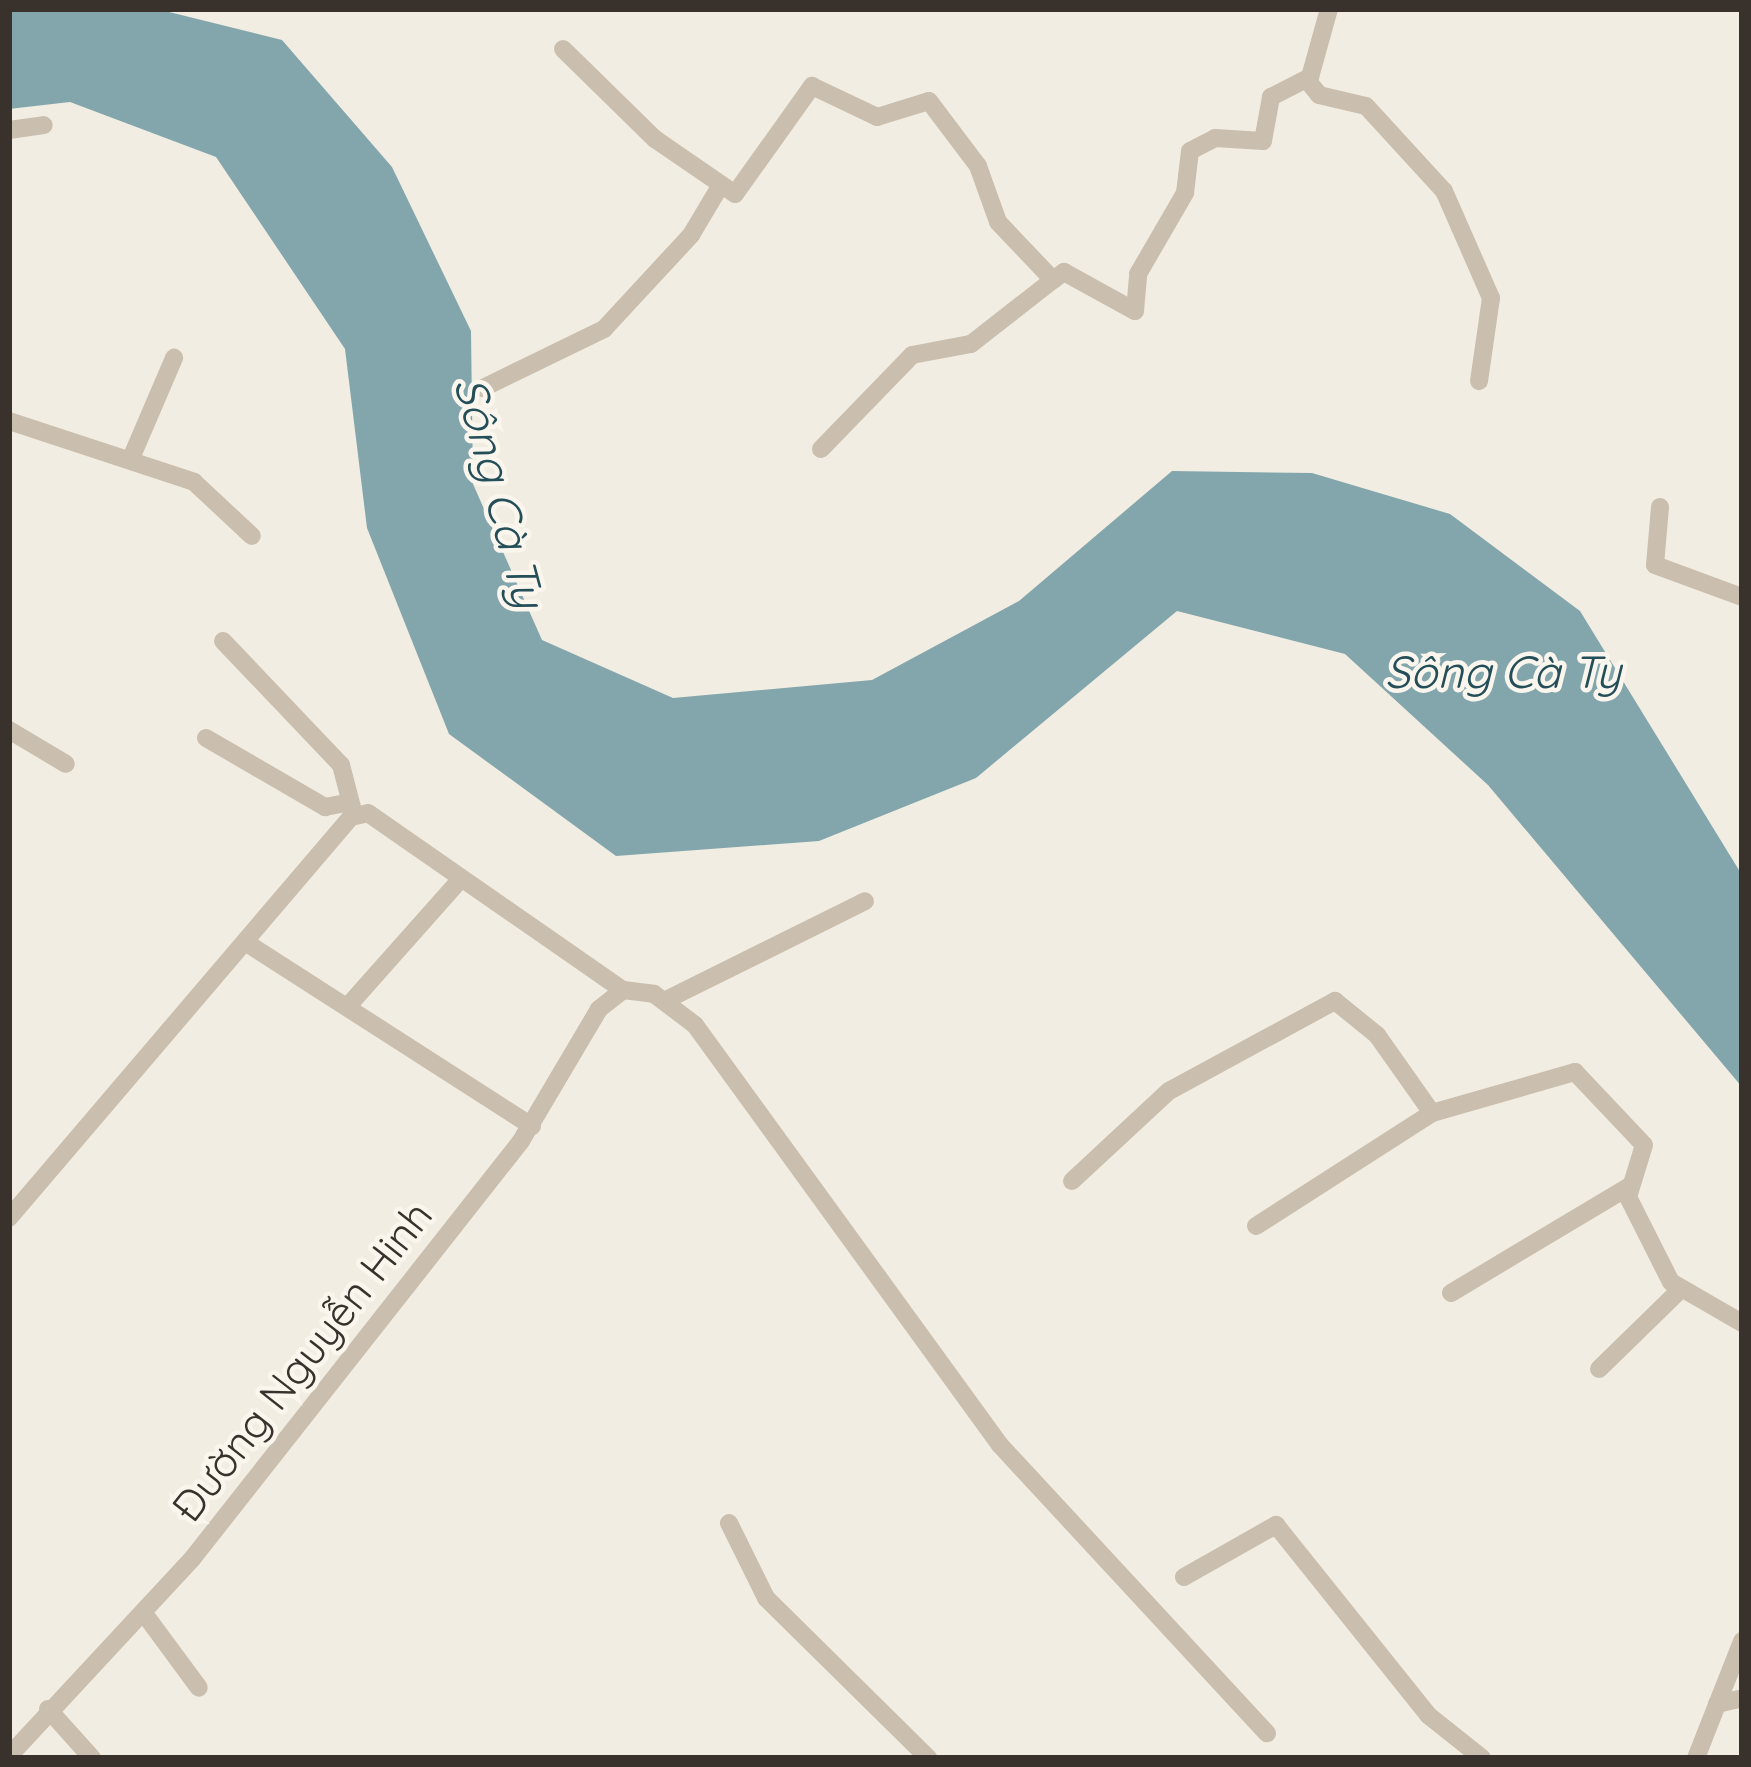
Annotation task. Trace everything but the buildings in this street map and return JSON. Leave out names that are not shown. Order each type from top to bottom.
[{"type":"street","points":[[820,449],[912,355],[971,344],[1064,272],[1138,310],[1138,274],[1185,193],[1192,148],[1263,141],[1271,97],[1307,80],[1329,9]]},
{"type":"street","points":[[563,49],[719,188],[745,188],[812,86],[877,117],[929,101],[978,166],[998,223],[1053,280]]},
{"type":"street","points":[[1307,80],[1319,95],[1366,106],[1444,191],[1491,298],[1479,381]]},
{"type":"street","points":[[9,130],[44,125]]},
{"type":"street","points":[[483,388],[604,329],[692,235],[719,188]]},
{"type":"street","points":[[132,456],[173,358]]},
{"type":"street","points":[[9,421],[132,456],[194,482],[252,536]]},
{"type":"street","points":[[1660,507],[1655,565],[1742,597]]},
{"type":"street","points":[[223,641],[340,766],[350,809]]},
{"type":"street","points":[[9,730],[66,764]]},
{"type":"street","points":[[206,738],[325,807],[368,813],[458,882],[623,990],[666,1000],[769,1120],[1014,1463],[1267,1733]]},
{"type":"street","points":[[9,1218],[244,942],[350,809]]},
{"type":"street","points":[[348,1006],[458,882]]},
{"type":"street","points":[[666,1000],[866,901]]},
{"type":"street","points":[[244,942],[532,1126]]},
{"type":"street","name":"Đường Nguyễn Hinh","points":[[9,1756],[143,1612],[532,1126],[599,1009],[623,990]]},
{"type":"street","points":[[1072,1181],[1169,1091],[1335,1000],[1377,1035],[1432,1113]]},
{"type":"street","points":[[1256,1226],[1432,1113],[1575,1072],[1643,1145],[1630,1186],[1451,1293]]},
{"type":"street","points":[[1630,1186],[1679,1291],[1742,1323]]},
{"type":"street","points":[[1599,1369],[1679,1291]]},
{"type":"street","points":[[729,1523],[796,1633],[928,1758]]},
{"type":"street","points":[[1184,1576],[1276,1525],[1436,1725],[1482,1758]]},
{"type":"street","points":[[143,1612],[199,1688]]},
{"type":"street","points":[[1696,1758],[1742,1641]]},
{"type":"street","points":[[1717,1705],[1742,1697]]},
{"type":"street","points":[[48,1709],[92,1758]]},
{"type":"water","name":"Sông Cà Ty","points":[[9,9],[157,9],[282,40],[392,167],[471,331],[473,484],[542,640],[673,698],[872,680],[1019,601],[1172,471],[1312,473],[1450,514],[1580,611],[1742,875],[1742,1087],[1488,785],[1345,654],[1177,611],[976,778],[819,841],[616,856],[449,734],[367,528],[345,349],[216,157],[70,102],[9,109]]},
{"type":"waterway","points":[[893,9],[957,9]]}]
